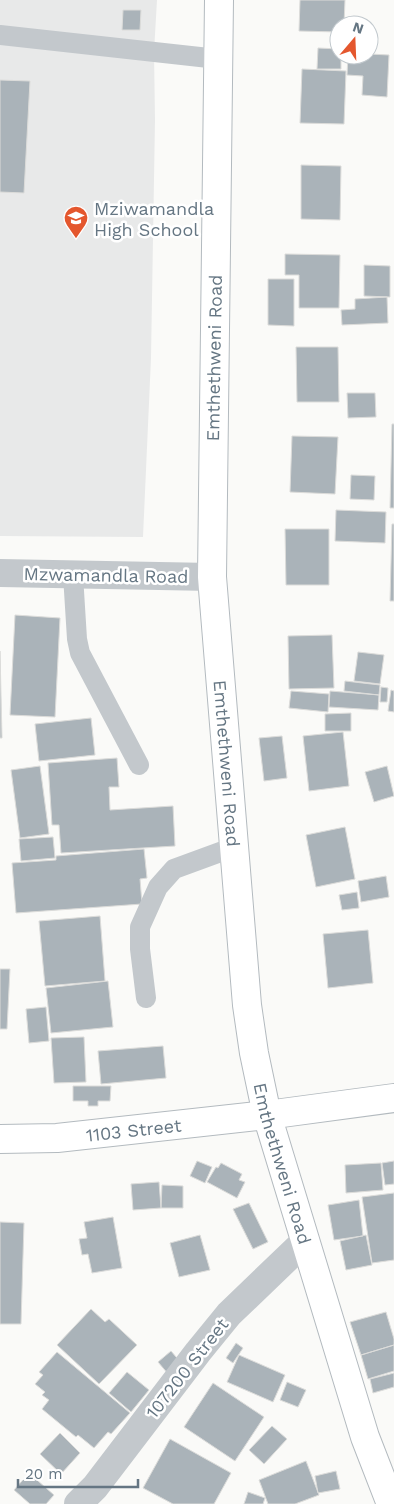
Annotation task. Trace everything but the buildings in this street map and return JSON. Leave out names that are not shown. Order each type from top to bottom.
[{"type":"street","name":"Emthethweni Road","points":[[219,0],[212,577],[247,1005],[254,1053],[267,1115],[365,1437],[391,1504]]},
{"type":"street","name":"Mzwamandla Road","points":[[0,573],[212,577]]},
{"type":"street","name":"1103 Street","points":[[0,1138],[57,1138],[267,1115],[394,1098]]},
{"type":"street","name":"107200 Street","points":[[78,1504],[95,1487],[229,1314],[305,1241]]},
{"type":"lane","points":[[0,35],[218,59]]},
{"type":"lane","points":[[73,574],[77,639],[80,653],[140,765]]},
{"type":"lane","points":[[146,998],[140,949],[140,927],[158,887],[174,869],[234,847]]},
{"type":"shaded area","name":"Mziwamandla High School","points":[[0,0],[157,0],[154,52],[155,120],[151,358],[143,537],[0,536]]},
{"type":"place","name":"Mziwamandla High School","points":[[76,239]]}]
